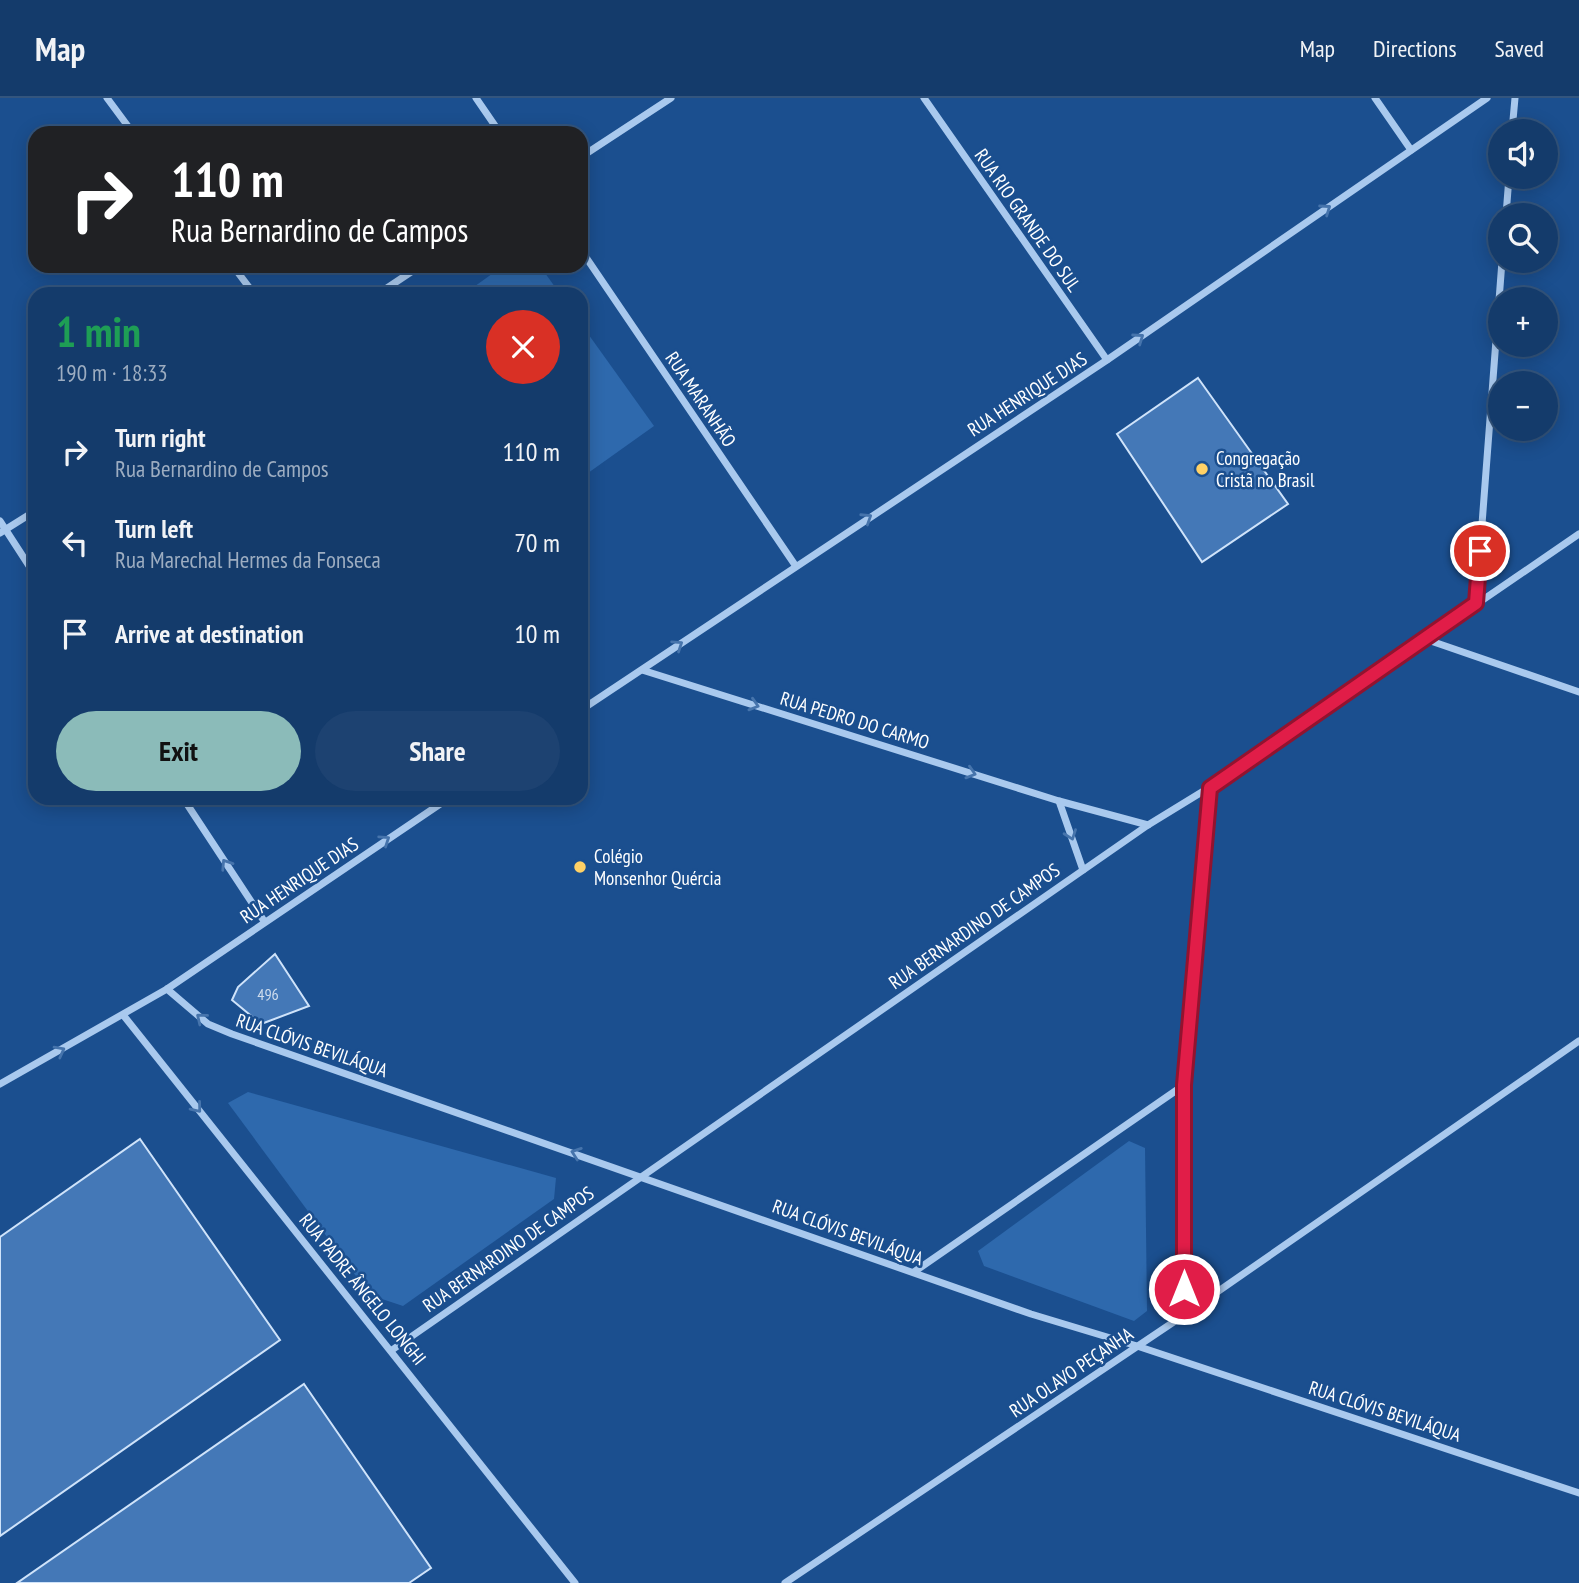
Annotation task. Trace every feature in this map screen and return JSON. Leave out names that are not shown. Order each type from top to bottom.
[{"type":"street","points":[[107,98],[128,126]]},
{"type":"street","points":[[476,98],[495,126]]},
{"type":"street","points":[[588,152],[671,98]]},
{"type":"street","name":"RUA RIO GRANDE DO SUL","points":[[924,98],[1107,360]]},
{"type":"street","points":[[1375,98],[1411,150]]},
{"type":"street","name":"RUA HENRIQUE DIAS","points":[[588,705],[794,565],[1107,360],[1487,98]]},
{"type":"street","points":[[1514,119],[1515,98]]},
{"type":"street","name":"RUA MARANHÃO","points":[[588,260],[794,565]]},
{"type":"street","points":[[388,287],[410,273]]},
{"type":"street","points":[[1476,603],[1501,273]]},
{"type":"street","points":[[3,531],[28,515]]},
{"type":"street","points":[[0,521],[3,531],[28,565]]},
{"type":"street","name":"RUA BERNARDINO DE CAMPOS","points":[[392,1350],[1148,825],[1210,788],[1579,534]]},
{"type":"street","points":[[1425,639],[1579,692]]},
{"type":"street","name":"RUA PEDRO DO CARMO","points":[[642,670],[1059,801],[1148,825]]},
{"type":"street","points":[[1184,1315],[1184,1085],[1210,788]]},
{"type":"street","points":[[1059,801],[1083,870]]},
{"type":"street","points":[[188,805],[264,921]]},
{"type":"street","name":"RUA HENRIQUE DIAS","points":[[167,989],[438,805]]},
{"type":"street","points":[[0,1084],[124,1016],[167,989]]},
{"type":"street","name":"RUA CLÓVIS BEVILÁQUA","points":[[167,989],[208,1024],[232,1034],[641,1175],[1031,1314],[1138,1346],[1579,1493]]},
{"type":"street","name":"RUA PADRE ÂNGELO LONGHI","points":[[124,1016],[575,1583]]},
{"type":"street","name":"RUA OLAVO PEÇANHA","points":[[785,1583],[1184,1315],[1579,1041]]},
{"type":"street","points":[[914,1272],[1184,1085]]},
{"type":"shaded area","points":[[493,273],[545,273],[555,287],[474,287]]},
{"type":"shaded area","points":[[588,334],[654,426],[588,473]]},
{"type":"shaded area","points":[[248,1092],[556,1178],[554,1199],[403,1306],[370,1295],[228,1103]]},
{"type":"shaded area","points":[[1129,1141],[1145,1148],[1147,1311],[1134,1321],[984,1266],[978,1251]]},
{"type":"building","name":"Congregação Cristã no Brasil","points":[[1198,378],[1288,504],[1202,562],[1117,434]]},
{"type":"building","points":[[275,954],[309,1006],[261,1024],[232,1000],[238,987]]},
{"type":"building","points":[[140,1139],[280,1340],[0,1536],[0,1237]]},
{"type":"building","points":[[304,1384],[431,1568],[409,1583],[17,1583]]},
{"type":"place","name":"Congregação Cristã no Brasil","points":[[1202,469]]},
{"type":"place","name":"Colégio Monsenhor Quércia","points":[[580,867]]},
{"type":"route","points":[[1184,1289],[1184,1085],[1210,788],[1476,603],[1480,551]]}]
